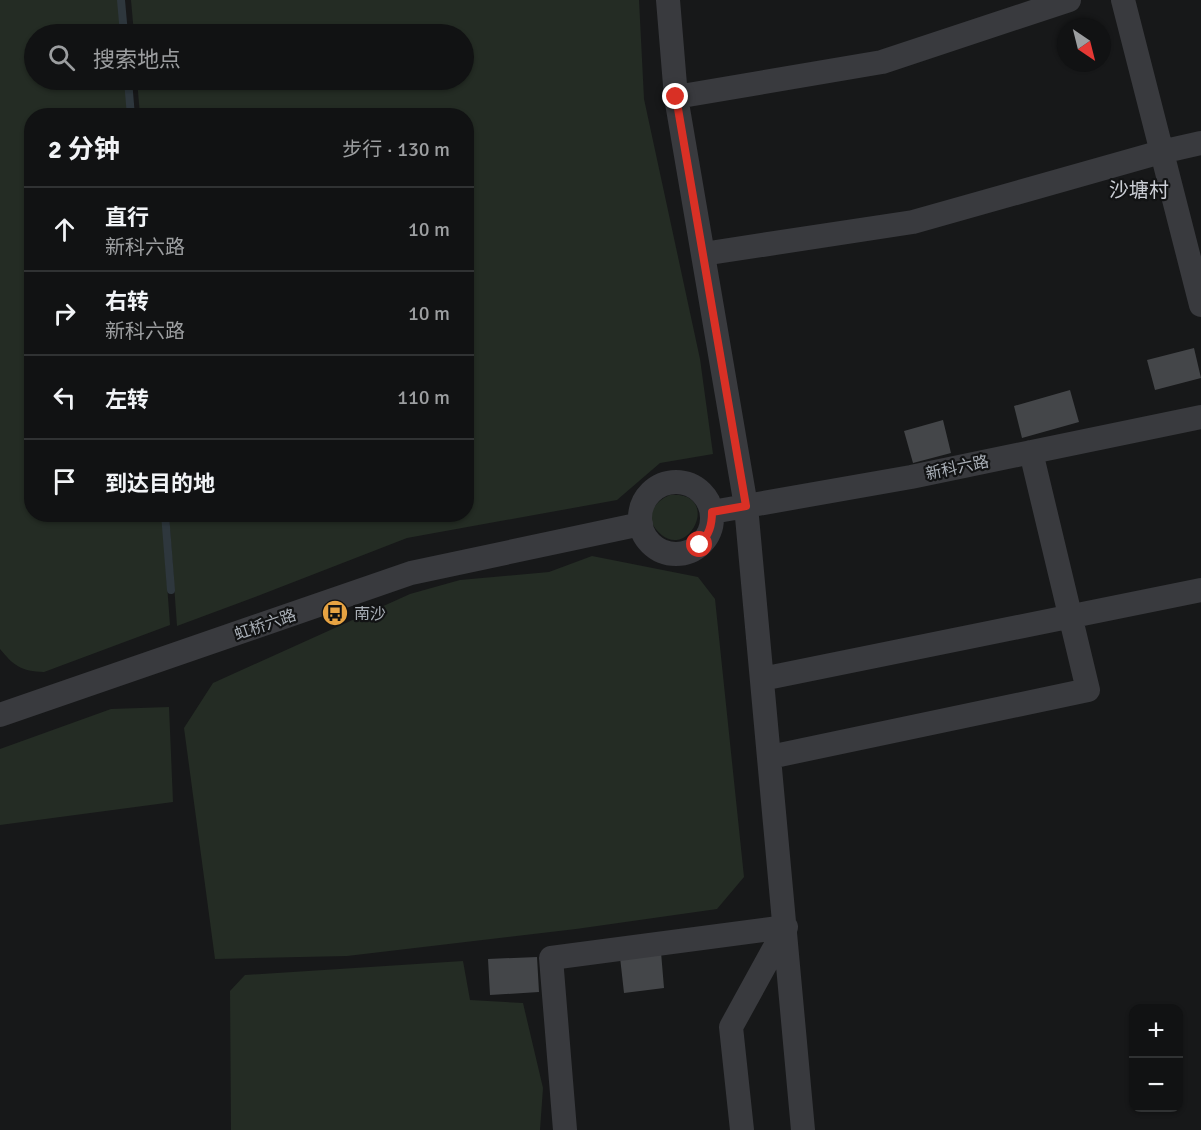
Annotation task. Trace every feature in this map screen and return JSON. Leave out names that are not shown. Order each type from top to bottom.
[{"type":"street","points":[[668,0],[676,97],[746,506],[803,1130]]},
{"type":"street","points":[[676,97],[882,62],[1069,0]]},
{"type":"street","points":[[1123,0],[1201,304]]},
{"type":"street","points":[[703,254],[913,222],[1161,152],[1201,143]]},
{"type":"street","name":"新科六路","points":[[712,512],[911,477],[1201,417]]},
{"type":"street","points":[[770,757],[1088,690],[1031,452]]},
{"type":"street","points":[[670,482],[693,485],[702,492],[712,512],[712,524],[708,536],[700,545],[682,552],[664,552],[653,546],[645,536],[640,524],[640,513],[650,493],[670,482]]},
{"type":"street","name":"虹桥六路","points":[[0,715],[411,573],[640,524]]},
{"type":"street","points":[[762,679],[1201,590]]},
{"type":"street","points":[[565,1130],[551,958],[786,927]]},
{"type":"street","points":[[742,1130],[731,1027],[786,927]]},
{"type":"shaded area","points":[[0,0],[123,0],[125,24],[24,24],[24,90],[130,90],[131,108],[24,108],[24,522],[163,522],[170,625],[44,672],[19,666],[0,649]]},
{"type":"shaded area","points":[[131,0],[639,0],[644,99],[700,359],[713,454],[660,463],[617,500],[407,538],[177,626],[170,522],[474,522],[474,108],[139,108],[138,90],[474,90],[474,24],[133,24]]},
{"type":"shaded area","points":[[670,495],[687,497],[696,506],[697,517],[693,528],[685,537],[674,540],[661,535],[649,518],[657,504]]},
{"type":"shaded area","points":[[592,556],[698,577],[715,599],[744,877],[717,909],[576,929],[347,956],[215,959],[184,728],[213,683],[410,594],[460,580],[549,572]]},
{"type":"shaded area","points":[[169,707],[173,802],[0,825],[0,749],[111,709]]},
{"type":"shaded area","points":[[463,961],[470,1000],[523,1003],[543,1088],[540,1130],[231,1130],[230,991],[245,975]]},
{"type":"building","points":[[1194,348],[1201,378],[1155,390],[1147,360]]},
{"type":"building","points":[[1070,390],[1079,422],[1022,438],[1014,406]]},
{"type":"building","points":[[943,420],[951,453],[913,463],[904,431]]},
{"type":"building","points":[[661,952],[664,988],[624,993],[620,957]]},
{"type":"building","points":[[537,957],[539,992],[490,995],[488,959]]},
{"type":"waterway","points":[[121,0],[123,24]]},
{"type":"waterway","points":[[129,90],[130,108]]},
{"type":"waterway","points":[[166,522],[171,590]]},
{"type":"place","name":"南沙","points":[[335,613]]},
{"type":"district","name":"沙塘村","points":[[1139,190]]},
{"type":"route","points":[[676,97],[746,506],[712,512],[712,524],[708,536],[700,545]]}]
